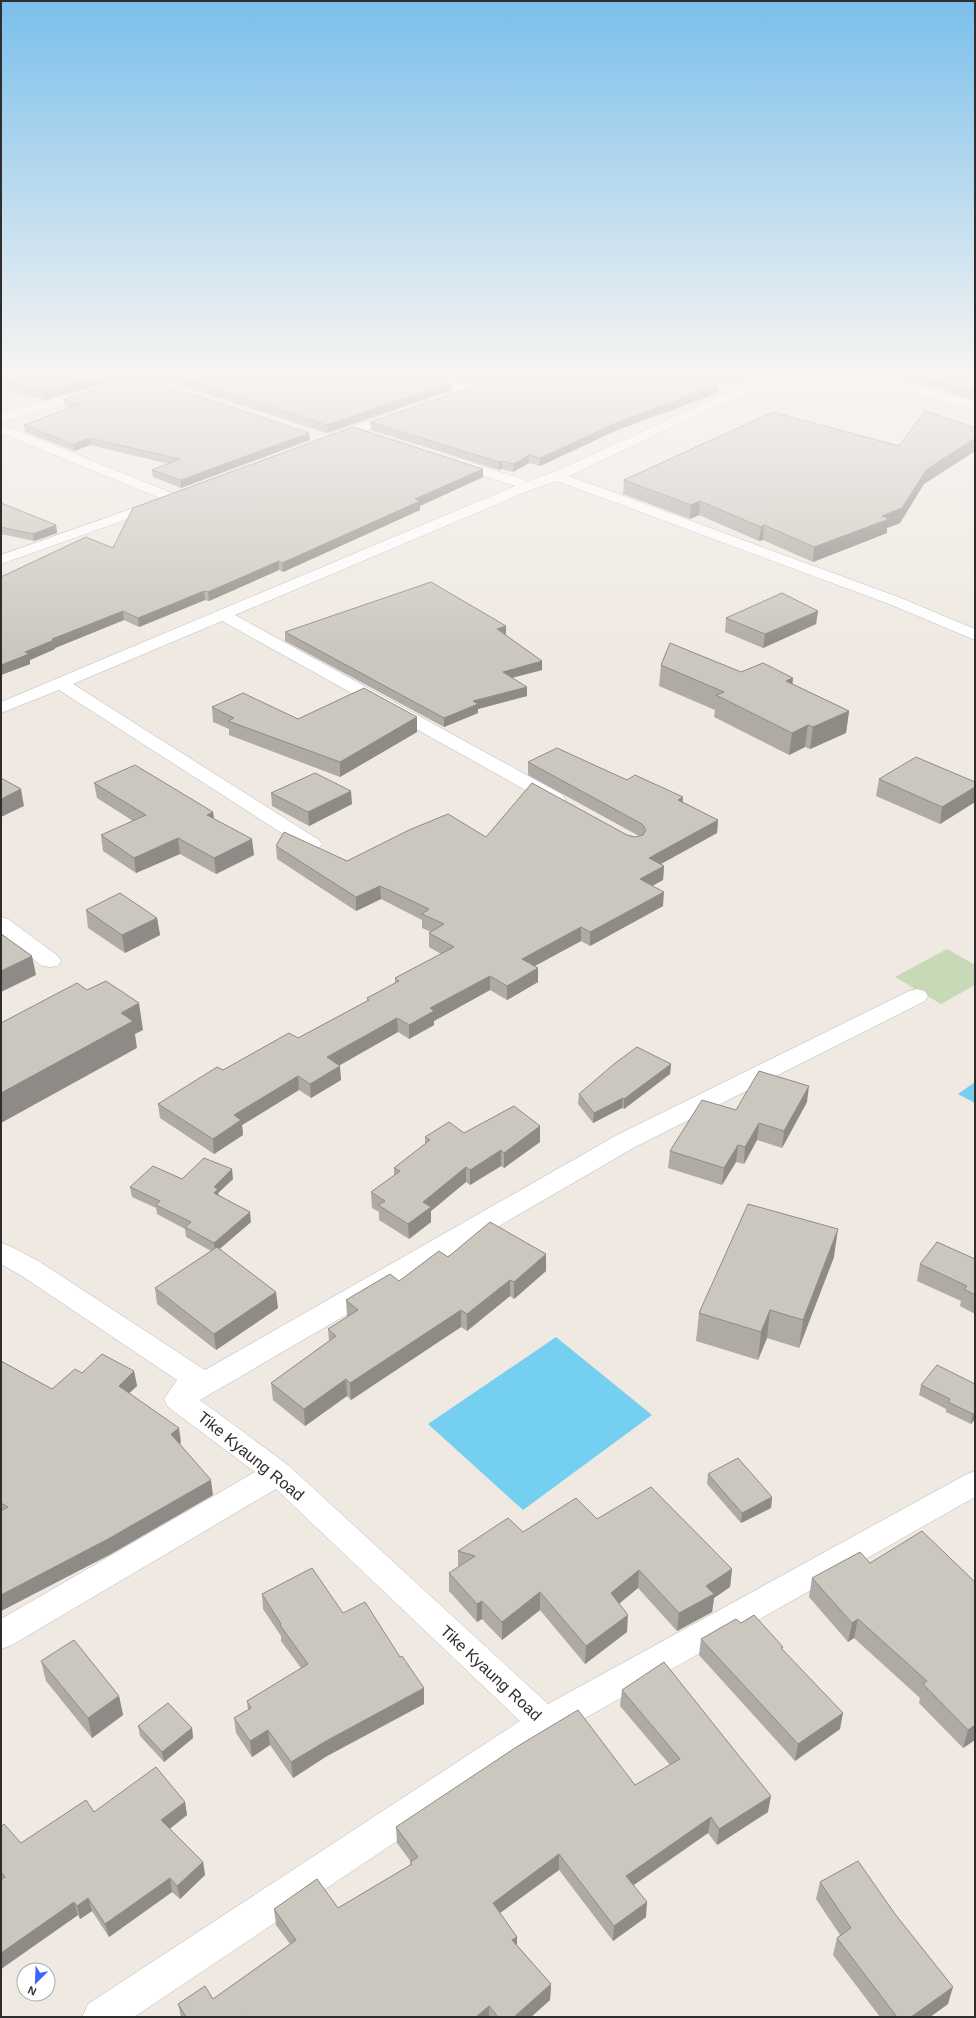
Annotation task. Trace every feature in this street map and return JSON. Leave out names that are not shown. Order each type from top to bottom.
[{"type":"street","points":[[92,465],[172,498]]},
{"type":"street","points":[[464,465],[528,486]]},
{"type":"street","points":[[1,708],[528,486],[557,476],[579,465]]},
{"type":"street","points":[[557,476],[895,601],[975,635]]},
{"type":"street","points":[[1,560],[187,492]]},
{"type":"street","points":[[223,615],[572,808]]},
{"type":"street","points":[[61,684],[312,844]]},
{"type":"street","points":[[1,923],[50,961]]},
{"type":"street","points":[[178,1399],[626,1142],[917,996]]},
{"type":"street","points":[[1,1252],[31,1269],[195,1378],[178,1399]]},
{"type":"street","name":"Tike Kyaung Road","points":[[178,1399],[278,1473],[545,1723]]},
{"type":"street","points":[[1,1635],[278,1473]]},
{"type":"street","points":[[101,2017],[545,1723],[975,1483]]},
{"type":"green space","points":[[947,949],[975,965],[975,985],[941,1004],[895,977]]},
{"type":"water","points":[[975,1082],[975,1103],[958,1094]]},
{"type":"water","points":[[556,1337],[652,1415],[523,1510],[428,1424]]},
{"type":"building","points":[[164,465],[221,465],[181,480],[152,470]]},
{"type":"building","points":[[249,465],[471,465],[483,469],[415,499],[420,501],[282,563],[279,561],[208,592],[204,591],[138,618],[123,611],[52,639],[54,640],[25,652],[29,654],[1,665],[1,577],[86,537],[113,548],[133,508]]},
{"type":"building","points":[[656,465],[933,465],[926,470],[902,508],[882,516],[889,519],[814,547],[764,525],[761,527],[700,501],[691,505],[624,480]]},
{"type":"building","points":[[1,503],[56,525],[33,534],[1,527]]},
{"type":"building","points":[[431,582],[506,626],[497,629],[542,661],[503,672],[527,687],[473,701],[478,704],[444,718],[285,632]]},
{"type":"building","points":[[782,593],[818,611],[765,634],[726,618]]},
{"type":"building","points":[[670,643],[741,672],[763,663],[793,678],[786,681],[849,711],[813,727],[808,725],[792,733],[716,695],[724,692],[661,665]]},
{"type":"building","points":[[364,688],[417,717],[340,762],[228,721],[234,718],[212,707],[243,693],[298,719]]},
{"type":"building","points":[[557,748],[627,780],[635,775],[683,797],[678,800],[718,820],[649,858],[664,866],[640,879],[664,892],[590,932],[581,927],[522,959],[538,968],[507,986],[490,976],[430,1008],[434,1011],[409,1025],[397,1018],[327,1057],[340,1066],[310,1084],[298,1076],[234,1115],[241,1120],[213,1139],[158,1104],[217,1067],[223,1070],[289,1033],[298,1038],[369,1000],[367,998],[399,981],[395,978],[454,947],[429,933],[444,924],[422,914],[429,909],[380,886],[356,897],[276,846],[284,832],[347,861],[409,830],[448,814],[486,837],[532,783],[627,835],[635,837],[643,835],[646,830],[642,824],[528,762]]},
{"type":"building","points":[[916,757],[975,782],[975,787],[942,807],[879,779]]},
{"type":"building","points":[[135,765],[213,812],[207,815],[252,839],[214,858],[178,838],[134,858],[101,835],[146,815],[94,783]]},
{"type":"building","points":[[315,773],[351,791],[308,812],[271,793]]},
{"type":"building","points":[[1,778],[21,789],[1,799]]},
{"type":"building","points":[[120,893],[157,918],[122,935],[86,910]]},
{"type":"building","points":[[1,934],[32,956],[1,971]]},
{"type":"building","points":[[106,981],[139,1003],[121,1013],[133,1021],[1,1093],[1,1023],[77,983],[87,990]]},
{"type":"building","points":[[637,1047],[671,1064],[624,1099],[623,1098],[594,1113],[579,1094],[614,1064]]},
{"type":"building","points":[[759,1071],[809,1086],[784,1131],[759,1123],[745,1147],[738,1145],[724,1168],[670,1151],[702,1100],[736,1110]]},
{"type":"building","points":[[514,1106],[540,1126],[504,1153],[501,1150],[470,1170],[466,1167],[423,1202],[431,1207],[408,1224],[378,1205],[385,1201],[371,1192],[400,1171],[394,1168],[430,1140],[425,1137],[449,1122],[464,1133]]},
{"type":"building","points":[[204,1158],[232,1169],[214,1187],[218,1189],[214,1193],[250,1212],[214,1243],[185,1227],[191,1222],[156,1205],[160,1201],[130,1187],[153,1166],[182,1179]]},
{"type":"building","points":[[748,1204],[838,1229],[803,1320],[770,1310],[761,1332],[699,1313]]},
{"type":"building","points":[[490,1222],[546,1254],[514,1282],[510,1280],[467,1314],[461,1310],[350,1383],[346,1379],[304,1409],[271,1383],[336,1336],[328,1329],[358,1310],[346,1300],[390,1274],[399,1281],[439,1251],[448,1257]]},
{"type":"building","points":[[937,1242],[975,1259],[975,1295],[964,1289],[967,1286],[920,1264]]},
{"type":"building","points":[[217,1247],[276,1292],[214,1334],[155,1288]]},
{"type":"building","points":[[102,1354],[134,1371],[119,1386],[179,1428],[171,1434],[211,1480],[108,1539],[1,1595],[1,1511],[8,1507],[1,1503],[1,1361],[52,1389],[75,1369],[82,1373]]},
{"type":"building","points":[[937,1365],[975,1384],[975,1412],[973,1414],[948,1402],[950,1399],[921,1385]]},
{"type":"building","points":[[738,1458],[772,1497],[742,1513],[708,1474]]},
{"type":"building","points":[[651,1487],[732,1569],[706,1586],[714,1594],[679,1613],[639,1570],[611,1593],[628,1615],[586,1646],[540,1592],[502,1622],[482,1601],[477,1604],[449,1573],[475,1556],[458,1551],[508,1518],[523,1532],[576,1498],[597,1519]]},
{"type":"building","points":[[922,1531],[975,1582],[975,1725],[968,1730],[923,1684],[927,1681],[858,1619],[852,1623],[812,1578],[860,1552],[870,1563]]},
{"type":"building","points":[[312,1568],[343,1613],[365,1602],[400,1657],[402,1656],[424,1688],[326,1741],[291,1762],[268,1730],[250,1741],[234,1718],[251,1708],[247,1701],[308,1664],[280,1625],[281,1624],[262,1594]]},
{"type":"building","points":[[754,1615],[783,1647],[781,1648],[843,1713],[798,1744],[701,1639],[736,1619],[741,1623]]},
{"type":"building","points":[[74,1640],[119,1696],[88,1718],[41,1661]]},
{"type":"building","points":[[664,1662],[771,1796],[719,1829],[711,1817],[626,1876],[647,1902],[614,1926],[559,1854],[493,1903],[517,1937],[512,1940],[551,1984],[514,2017],[498,2017],[489,2006],[476,2017],[186,2017],[178,2004],[205,1986],[213,1999],[296,1940],[274,1909],[317,1879],[338,1908],[412,1864],[410,1862],[418,1857],[396,1827],[518,1746],[578,1710],[635,1785],[680,1759],[622,1690]]},
{"type":"building","points":[[168,1703],[192,1728],[162,1752],[138,1726]]},
{"type":"building","points":[[156,1767],[185,1802],[161,1820],[203,1862],[177,1886],[170,1878],[105,1924],[88,1898],[77,1906],[74,1902],[1,1953],[1,1880],[5,1877],[1,1872],[1,1827],[4,1824],[21,1843],[86,1800],[94,1812]]},
{"type":"building","points":[[858,1861],[895,1914],[953,1987],[911,2017],[897,2017],[837,1938],[851,1928],[820,1882]]}]
